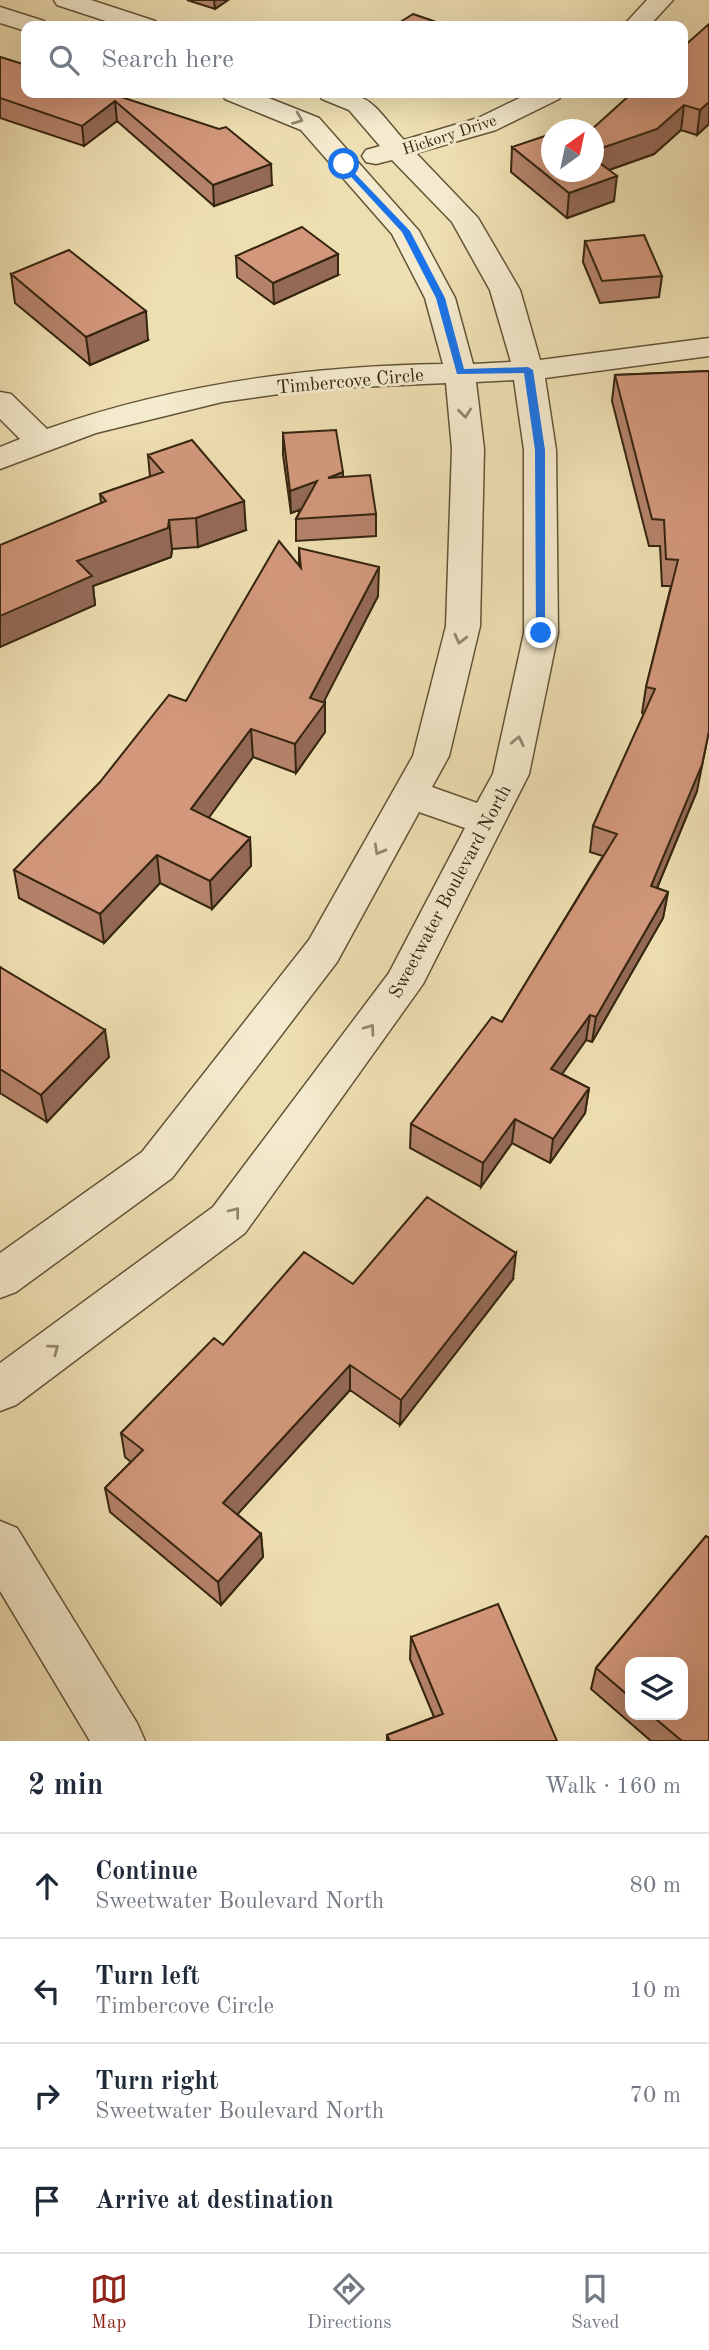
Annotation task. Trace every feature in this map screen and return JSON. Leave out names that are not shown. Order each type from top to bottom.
[{"type":"street","points":[[66,0],[131,21]]},
{"type":"street","points":[[640,21],[662,0]]},
{"type":"street","points":[[0,15],[21,22]]},
{"type":"street","points":[[0,1278],[157,1166],[323,951],[431,756],[463,626],[468,449],[460,372],[440,298],[405,231],[310,124],[246,98]]},
{"type":"street","name":"Sweetwater Boulevard North","points":[[0,1391],[229,1220],[403,984],[511,774],[541,633],[540,450],[528,370],[505,290],[464,218],[358,104],[343,98]]},
{"type":"street","name":"Hickory Drive","points":[[344,164],[487,124],[540,98]]},
{"type":"street","name":"Timbercove Circle","points":[[0,459],[41,440],[153,408],[256,388],[359,376],[528,370],[709,347]]},
{"type":"street","points":[[0,401],[41,440]]},
{"type":"street","points":[[410,794],[487,821]]},
{"type":"street","points":[[0,1545],[119,1741]]},
{"type":"building","points":[[413,14],[433,21],[402,21]]},
{"type":"building","points":[[709,24],[709,102],[700,110],[684,105],[657,129],[604,147],[603,119],[626,98],[688,98],[688,43]]},
{"type":"building","points":[[0,57],[21,63],[21,98],[124,98],[219,129],[226,127],[271,164],[213,185],[115,101],[82,126],[0,98]]},
{"type":"building","points":[[541,137],[541,170],[512,147]]},
{"type":"building","points":[[604,166],[617,176],[604,181]]},
{"type":"building","points":[[555,182],[600,182],[569,193]]},
{"type":"building","points":[[302,227],[338,254],[273,283],[236,256]]},
{"type":"building","points":[[644,235],[662,276],[602,281],[585,241]]},
{"type":"building","points":[[69,250],[146,311],[86,337],[11,274]]},
{"type":"building","points":[[709,371],[709,731],[702,765],[651,886],[668,892],[596,1017],[590,1015],[551,1069],[589,1088],[553,1139],[515,1119],[483,1163],[411,1124],[492,1017],[502,1022],[617,834],[593,826],[655,689],[646,687],[678,560],[666,559],[664,520],[652,519],[615,375]]},
{"type":"building","points":[[336,430],[343,472],[328,478],[370,475],[376,514],[296,519],[317,481],[290,491],[283,433]]},
{"type":"building","points":[[192,440],[244,501],[196,518],[169,520],[168,528],[77,561],[92,576],[0,616],[0,545],[106,501],[100,494],[163,472],[148,455]]},
{"type":"building","points":[[279,541],[301,568],[299,548],[379,567],[310,698],[325,703],[295,744],[251,729],[191,809],[250,838],[210,881],[157,855],[100,914],[14,870],[100,782],[169,695],[186,701]]},
{"type":"building","points":[[0,967],[105,1030],[41,1095],[0,1069]]},
{"type":"building","points":[[427,1197],[516,1253],[401,1400],[350,1365],[223,1503],[261,1534],[218,1582],[105,1488],[143,1450],[121,1433],[214,1338],[223,1345],[304,1252],[353,1284]]},
{"type":"building","points":[[706,1536],[709,1538],[709,1741],[682,1741],[657,1720],[688,1720],[688,1657],[625,1657],[625,1693],[596,1668]]},
{"type":"building","points":[[498,1604],[557,1741],[390,1741],[387,1735],[443,1714],[411,1637]]},
{"type":"route","points":[[344,164],[405,231],[440,298],[460,372],[528,370],[540,450],[541,633]]}]
